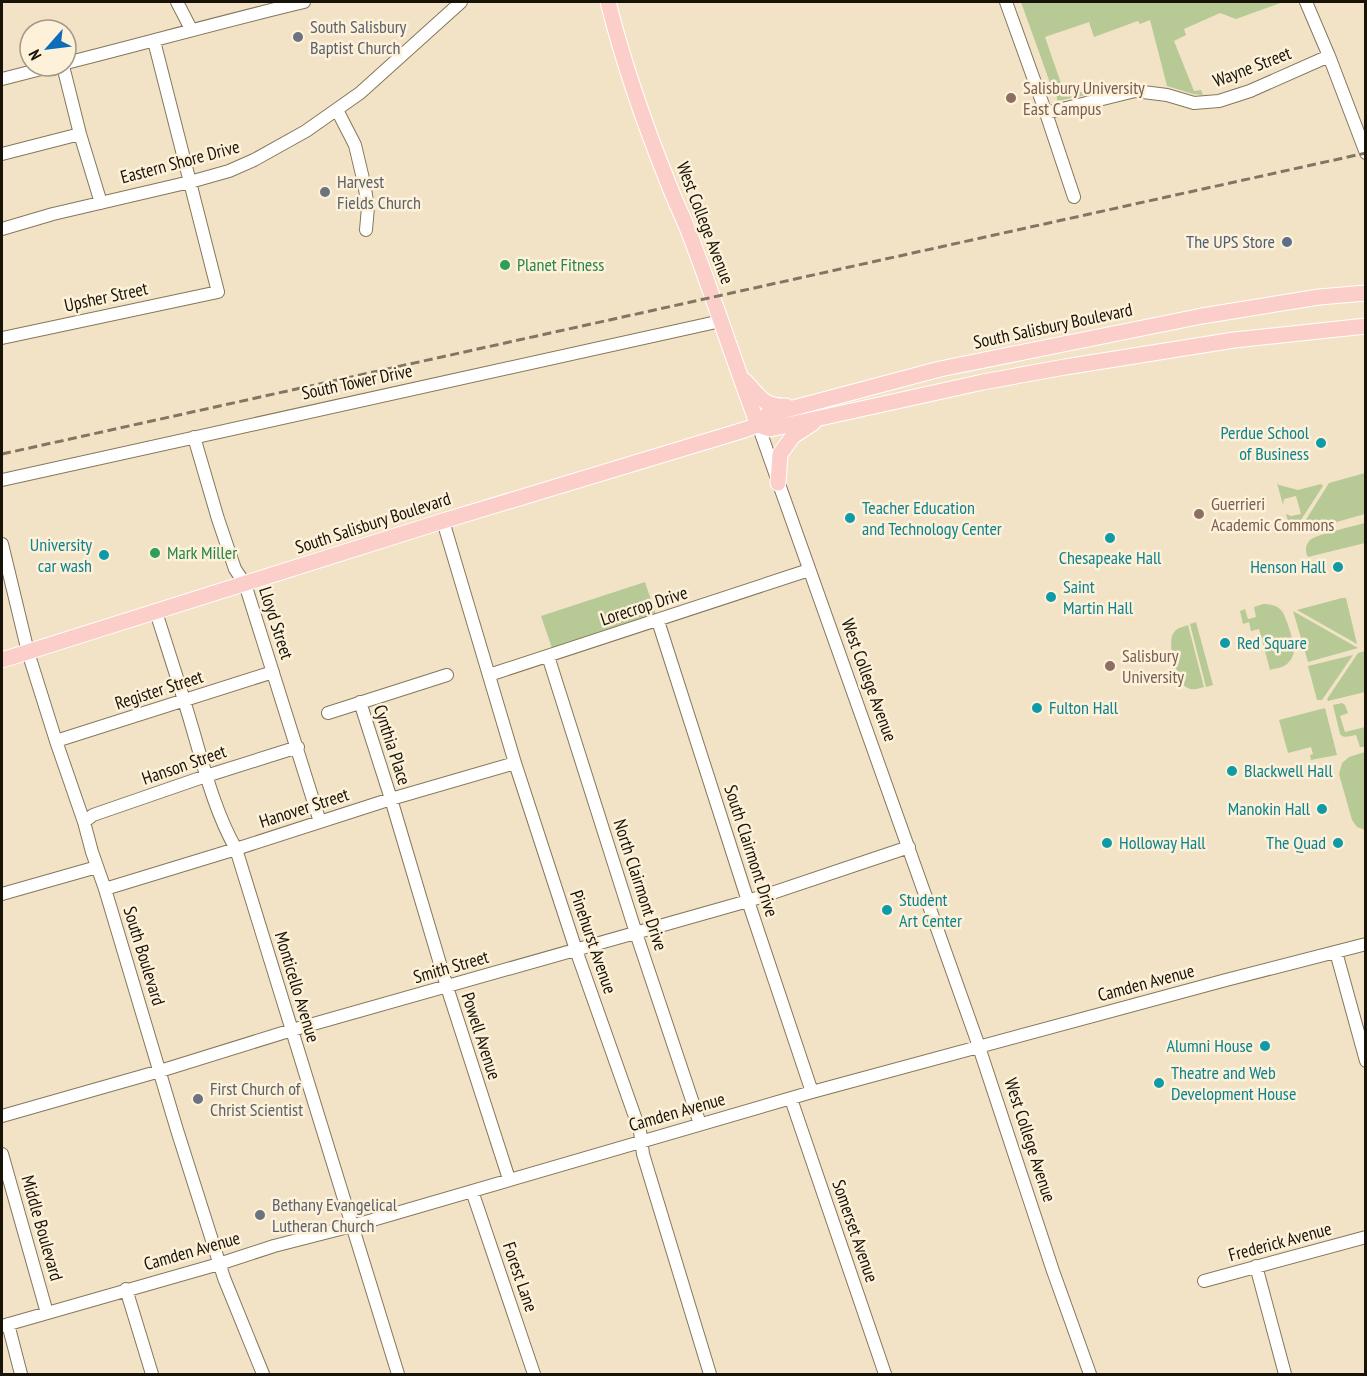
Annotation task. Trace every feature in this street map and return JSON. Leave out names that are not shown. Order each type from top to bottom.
[{"type":"main road","name":"West College Avenue","points":[[608,2],[618,39],[666,179],[690,235],[758,425]]},
{"type":"main road","name":"South Salisbury Boulevard","points":[[2,660],[443,521],[758,425],[767,415],[797,406],[940,369],[1045,347],[1202,316],[1319,297],[1365,293]]},
{"type":"main road","name":"South Salisbury Boulevard","points":[[758,425],[770,429],[983,382],[1065,367],[1232,340],[1365,326]]},
{"type":"main road","points":[[983,382],[981,374],[987,368],[1026,360],[1045,347]]},
{"type":"main road","points":[[741,377],[762,400],[769,404],[797,406]]},
{"type":"main road","points":[[778,483],[780,454],[793,436],[821,418]]},
{"type":"street","points":[[177,2],[191,29]]},
{"type":"street","points":[[78,60],[191,29],[303,2]]},
{"type":"street","name":"Eastern Shore Drive","points":[[2,229],[53,214],[190,182],[229,171],[255,160],[338,110],[461,2]]},
{"type":"street","points":[[1006,2],[1074,197]]},
{"type":"street","points":[[1310,3],[1365,153]]},
{"type":"street","points":[[154,41],[190,182]]},
{"type":"street","name":"Wayne Street","points":[[1046,113],[1135,91],[1167,95],[1194,103],[1219,101],[1250,91],[1329,56]]},
{"type":"street","points":[[2,79],[18,75]]},
{"type":"street","points":[[66,78],[101,203]]},
{"type":"street","points":[[338,110],[355,145],[364,183],[368,207],[366,230]]},
{"type":"street","points":[[2,154],[80,134]]},
{"type":"street","name":"Upsher Street","points":[[2,338],[218,292],[190,182]]},
{"type":"street","name":"South Tower Drive","points":[[2,480],[721,321]]},
{"type":"street","name":"West College Avenue","points":[[758,425],[979,1046],[1050,1262],[1090,1374]]},
{"type":"street","name":"Lloyd Street","points":[[194,436],[218,519],[236,569],[245,584],[320,822]]},
{"type":"street","name":"Pinehurst Avenue","points":[[443,521],[515,764],[576,950],[640,1131],[643,1154],[710,1374]]},
{"type":"street","name":"South Boulevard","points":[[2,544],[28,652],[105,889],[219,1264],[263,1374]]},
{"type":"street","name":"Lorecrop Drive","points":[[489,675],[809,570]]},
{"type":"street","name":"Monticello Avenue","points":[[156,612],[206,776],[227,834],[236,849],[398,1374]]},
{"type":"street","name":"South Clairmont Drive","points":[[658,621],[812,1092]]},
{"type":"street","name":"North Clairmont Drive","points":[[548,656],[636,933],[700,1124]]},
{"type":"street","name":"Register Street","points":[[56,741],[273,672]]},
{"type":"street","name":"Cynthia Place","points":[[327,712],[447,675]]},
{"type":"street","name":"Cynthia Place","points":[[360,702],[391,799]]},
{"type":"street","name":"Hanson Street","points":[[84,822],[93,815],[298,747]]},
{"type":"street","name":"Hanover Street","points":[[105,889],[391,799],[515,764]]},
{"type":"street","name":"Powell Avenue","points":[[391,799],[447,987],[508,1179]]},
{"type":"street","name":"Smith Street","points":[[2,1116],[292,1030],[748,902],[909,847]]},
{"type":"street","points":[[2,894],[97,867]]},
{"type":"street","name":"Camden Avenue","points":[[5,1325],[812,1092],[1365,944]]},
{"type":"street","points":[[1336,952],[1365,1061]]},
{"type":"street","name":"Somerset Avenue","points":[[791,1099],[885,1374]]},
{"type":"street","name":"Middle Boulevard","points":[[2,1154],[47,1312]]},
{"type":"street","name":"Forest Lane","points":[[472,1191],[534,1374]]},
{"type":"street","name":"Frederick Avenue","points":[[1204,1281],[1365,1237]]},
{"type":"street","points":[[1256,1266],[1285,1374]]},
{"type":"street","points":[[126,1290],[152,1374]]},
{"type":"street","points":[[5,1325],[21,1374]]},
{"type":"green space","points":[[1021,2],[1283,2],[1236,19],[1220,13],[1184,29],[1186,35],[1174,41],[1194,91],[1201,90],[1203,95],[1167,86],[1150,20],[1140,24],[1138,21],[1094,37],[1089,22],[1045,37],[1065,95],[1089,90],[1091,94],[1057,101]]},
{"type":"green space","points":[[1365,473],[1365,514],[1301,532],[1302,526],[1329,483]]},
{"type":"green space","points":[[1277,483],[1298,490],[1321,484],[1323,486],[1297,526],[1296,533],[1291,531],[1286,514],[1291,516],[1301,514],[1296,496],[1284,499],[1283,505]]},
{"type":"green space","points":[[1365,523],[1365,543],[1308,557],[1306,548],[1310,540]]},
{"type":"green space","points":[[645,582],[656,615],[552,648],[541,616]]},
{"type":"green space","points":[[1342,598],[1346,598],[1357,644],[1297,610]]},
{"type":"green space","points":[[1263,604],[1273,605],[1281,610],[1294,646],[1293,656],[1288,663],[1270,670],[1259,629],[1251,631],[1249,622],[1243,624],[1240,611],[1245,609],[1248,619],[1256,617],[1254,607]]},
{"type":"green space","points":[[1293,611],[1358,648],[1308,662]]},
{"type":"green space","points":[[1196,622],[1213,685],[1206,687],[1190,624]]},
{"type":"green space","points":[[1188,625],[1204,687],[1195,689],[1186,687],[1179,678],[1171,645],[1171,639],[1177,629]]},
{"type":"green space","points":[[1365,651],[1365,692],[1328,701],[1327,699],[1358,653]]},
{"type":"green space","points":[[1353,655],[1322,700],[1317,700],[1308,666]]},
{"type":"green space","points":[[1342,703],[1348,713],[1340,716],[1345,732],[1365,727],[1365,747],[1360,747],[1356,735],[1345,737],[1340,734],[1333,705]]},
{"type":"green space","points":[[1325,708],[1337,755],[1311,760],[1310,755],[1313,754],[1311,747],[1288,753],[1279,720]]},
{"type":"green space","points":[[1365,752],[1366,830],[1357,827],[1352,820],[1339,774],[1342,763],[1349,757]]},
{"type":"railway","points":[[2,454],[1366,153]]},
{"type":"place","name":"South Salisbury Baptist Church","points":[[298,37]]},
{"type":"place","name":"Salisbury University East Campus","points":[[1011,98]]},
{"type":"place","name":"Harvest Fields Church","points":[[325,192]]},
{"type":"place","name":"The UPS Store","points":[[1287,242]]},
{"type":"place","name":"Planet Fitness","points":[[505,265]]},
{"type":"place","name":"Perdue School of Business","points":[[1321,443]]},
{"type":"place","name":"Guerrieri Academic Commons","points":[[1199,514]]},
{"type":"place","name":"Teacher Education and Technology Center","points":[[850,518]]},
{"type":"place","name":"Chesapeake Hall","points":[[1110,538]]},
{"type":"place","name":"Mark Miller","points":[[155,553]]},
{"type":"place","name":"University car wash","points":[[104,555]]},
{"type":"place","name":"Henson Hall","points":[[1338,567]]},
{"type":"place","name":"Saint Martin Hall","points":[[1051,597]]},
{"type":"place","name":"Red Square","points":[[1225,643]]},
{"type":"place","name":"Salisbury University","points":[[1110,666]]},
{"type":"place","name":"Fulton Hall","points":[[1037,708]]},
{"type":"place","name":"Blackwell Hall","points":[[1232,771]]},
{"type":"place","name":"Manokin Hall","points":[[1322,809]]},
{"type":"place","name":"Holloway Hall","points":[[1107,843]]},
{"type":"place","name":"The Quad","points":[[1338,843]]},
{"type":"place","name":"Student Art Center","points":[[887,910]]},
{"type":"place","name":"Alumni House","points":[[1265,1046]]},
{"type":"place","name":"Theatre and Web Development House","points":[[1159,1083]]},
{"type":"place","name":"First Church of Christ Scientist","points":[[198,1099]]},
{"type":"place","name":"Bethany Evangelical Lutheran Church","points":[[260,1215]]}]
